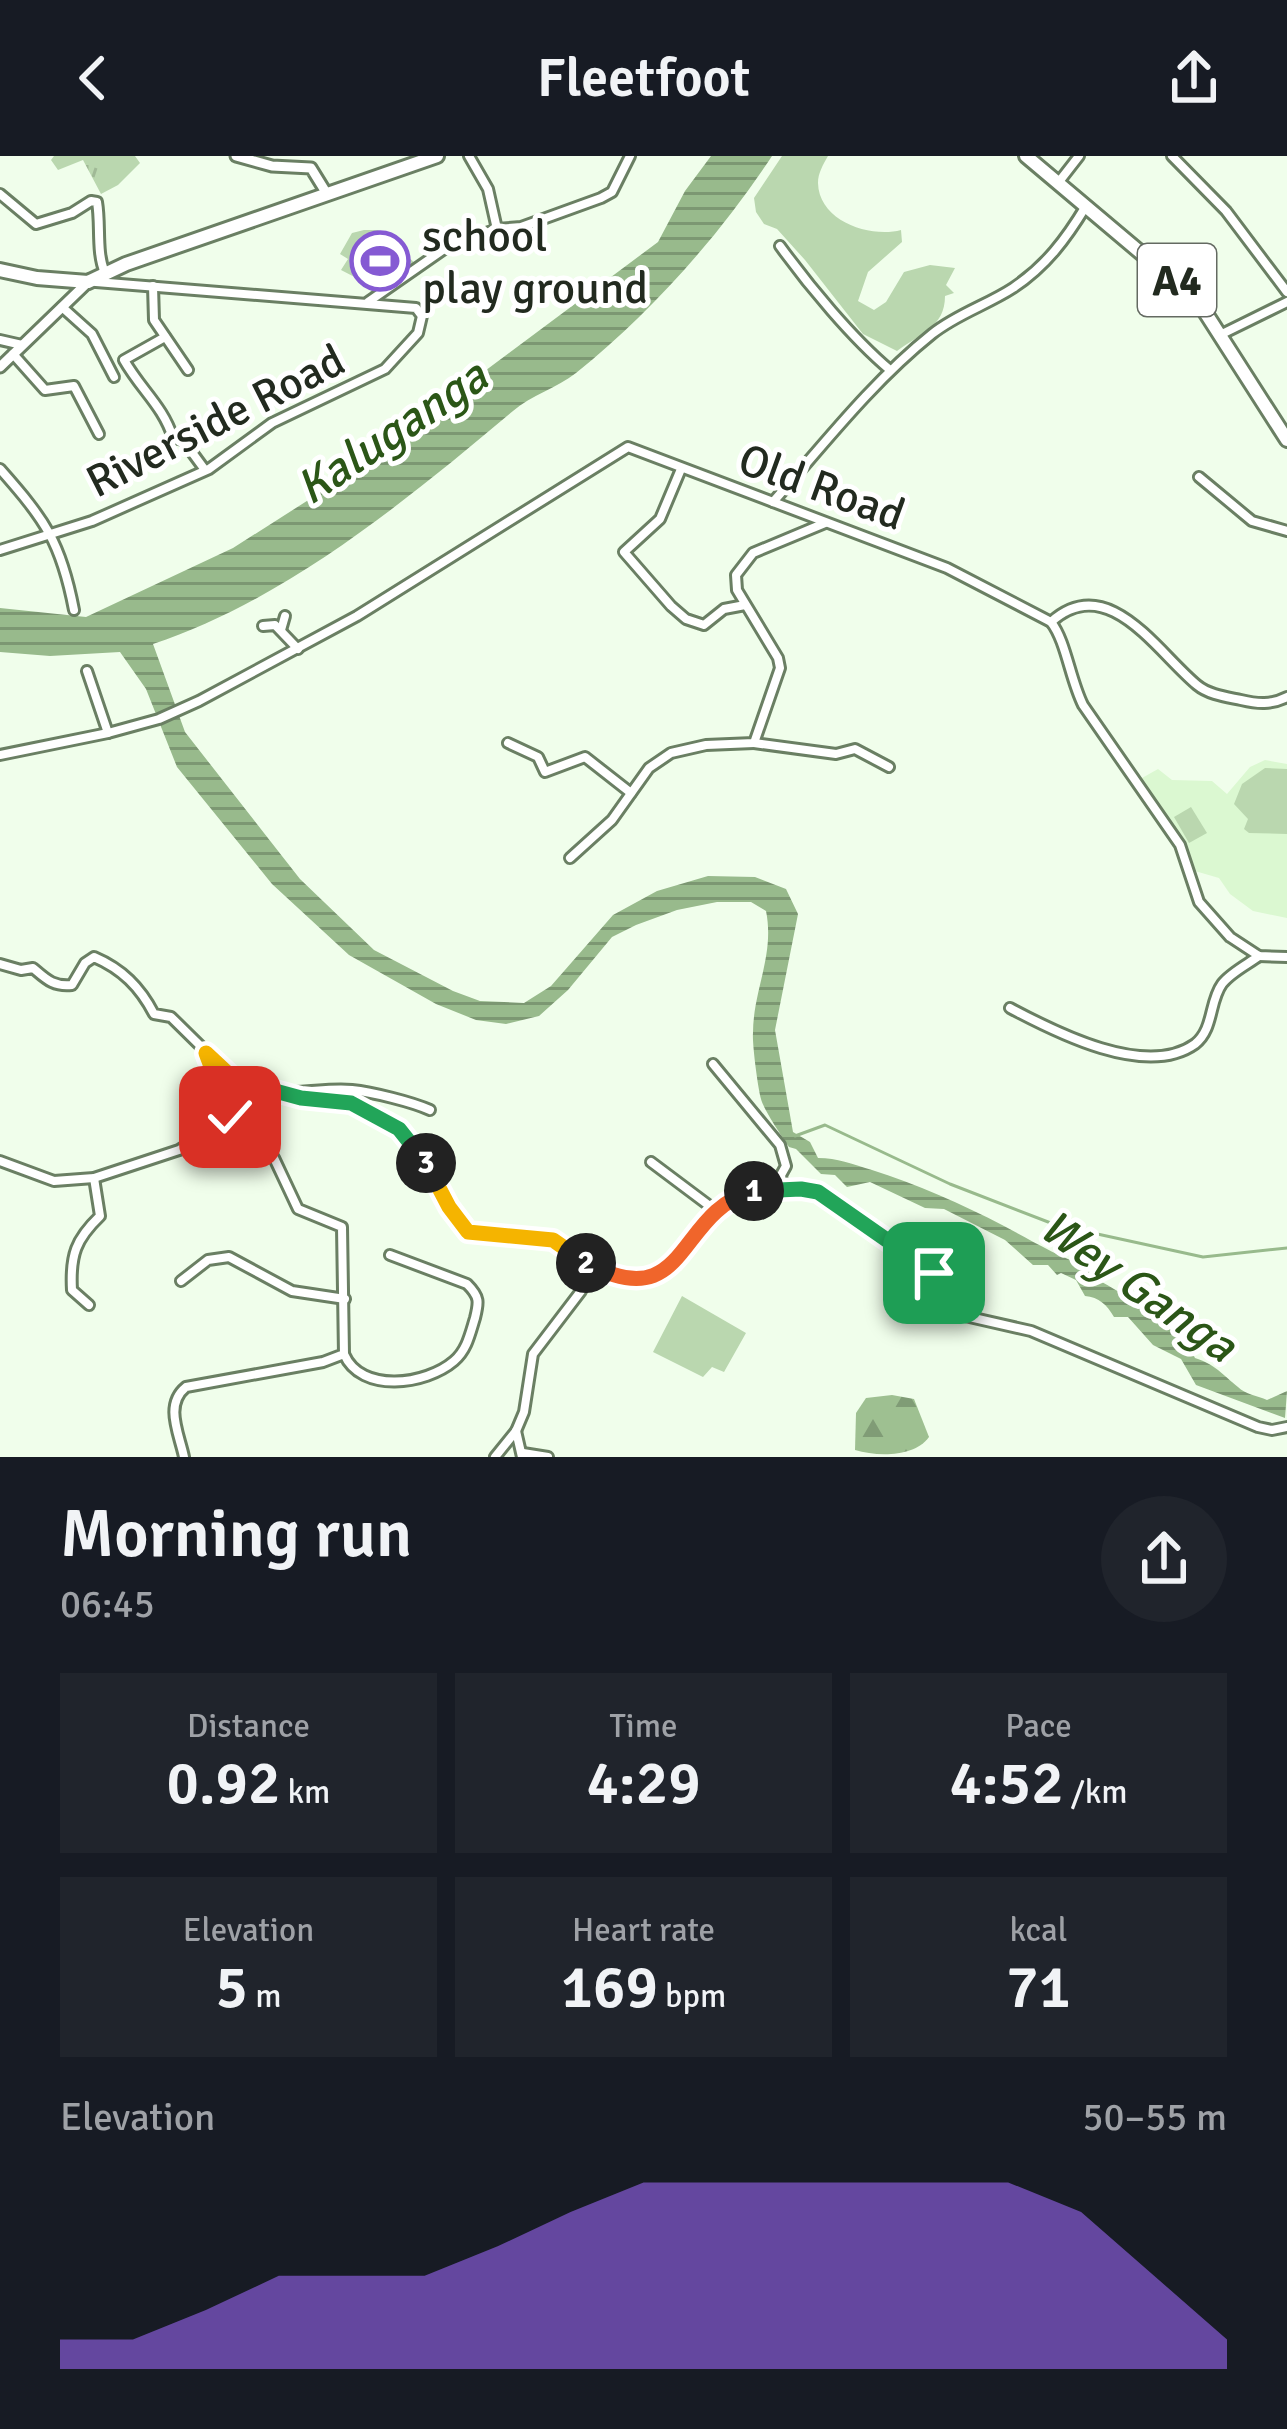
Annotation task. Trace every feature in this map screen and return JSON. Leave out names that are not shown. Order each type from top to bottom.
[{"type":"highway","points":[[0,270],[88,282],[437,156]]},
{"type":"highway","name":"A4","points":[[1026,156],[1198,301],[1287,440]]},
{"type":"main road","points":[[236,156],[272,166],[309,162],[327,194]]},
{"type":"main road","points":[[0,368],[88,282]]},
{"type":"street","points":[[469,156],[488,189],[496,229]]},
{"type":"street","points":[[88,282],[367,303],[447,247],[612,192],[630,156]]},
{"type":"street","points":[[1058,183],[1079,156]]},
{"type":"street","points":[[1172,156],[1226,211],[1287,292]]},
{"type":"street","points":[[0,194],[36,224],[98,202],[99,260],[105,273]]},
{"type":"street","points":[[773,502],[890,370],[937,330],[1010,290],[1042,266],[1065,241],[1086,205]]},
{"type":"street","points":[[780,246],[800,274],[890,370]]},
{"type":"street","points":[[153,286],[154,320],[188,370]]},
{"type":"street","points":[[1222,334],[1287,302]]},
{"type":"street","name":"Riverside Road","points":[[0,550],[52,535],[205,470],[272,424],[385,369],[418,334],[422,316],[416,308],[367,303]]},
{"type":"street","points":[[62,307],[92,334],[114,377]]},
{"type":"street","points":[[165,337],[124,360],[143,394],[164,410],[173,438],[183,440],[205,470]]},
{"type":"street","points":[[0,340],[22,345]]},
{"type":"street","points":[[13,355],[45,390],[74,386],[98,434]]},
{"type":"street","name":"Old Road","points":[[0,754],[108,734],[199,701],[298,650],[628,447],[947,568],[1052,622]]},
{"type":"street","points":[[0,469],[44,519],[74,610]]},
{"type":"street","points":[[682,469],[659,519],[624,552],[686,619],[704,626],[724,610],[745,605]]},
{"type":"street","points":[[1199,477],[1252,521],[1287,531]]},
{"type":"street","points":[[754,743],[780,668],[737,590],[736,575],[753,553],[826,522]]},
{"type":"street","points":[[1287,697],[1256,704],[1206,692],[1140,628],[1097,605],[1072,606],[1052,622],[1060,632],[1070,680],[1083,705],[1180,845],[1198,902],[1230,937],[1259,956],[1287,957]]},
{"type":"street","points":[[280,630],[285,616]]},
{"type":"street","points":[[263,626],[274,625],[298,650]]},
{"type":"street","points":[[87,671],[108,734]]},
{"type":"street","points":[[508,743],[538,757],[545,772],[585,758],[631,793]]},
{"type":"street","points":[[570,858],[590,844],[649,768],[671,754],[706,745],[754,743],[836,754],[855,749],[889,767]]},
{"type":"street","points":[[1010,1008],[1102,1050],[1161,1055],[1195,1044],[1208,1027],[1222,985],[1259,956]]},
{"type":"street","points":[[0,964],[33,968],[61,986],[72,985],[94,957],[113,965],[142,991],[154,1014],[171,1018],[236,1081],[319,1101],[351,1103],[399,1129],[422,1156],[468,1232],[553,1240],[591,1266],[630,1277],[663,1273],[716,1210],[740,1195],[783,1189],[818,1192],[923,1262],[954,1310],[965,1316],[1031,1331],[1258,1427],[1287,1427]]},
{"type":"street","points":[[206,1053],[242,1138],[274,1158],[298,1208],[342,1227],[344,1354],[356,1371],[372,1379],[414,1379],[450,1365],[467,1346],[479,1302],[467,1284],[390,1255]]},
{"type":"street","points":[[713,1064],[781,1145],[786,1166],[783,1189]]},
{"type":"street","points":[[289,1092],[354,1090],[388,1100],[404,1099],[430,1110]]},
{"type":"street","points":[[0,1161],[55,1181],[94,1178],[179,1150],[230,1117]]},
{"type":"street","points":[[650,1162],[716,1210]]},
{"type":"street","points":[[88,1305],[72,1290],[70,1264],[80,1235],[100,1216],[94,1178]]},
{"type":"street","points":[[181,1281],[208,1260],[229,1257],[292,1291],[345,1299]]},
{"type":"street","points":[[495,1457],[524,1412],[533,1354],[581,1291],[591,1266]]},
{"type":"street","points":[[184,1457],[173,1413],[177,1394],[186,1387],[344,1354]]},
{"type":"street","points":[[516,1431],[522,1455],[548,1457]]},
{"type":"shaded area","points":[[711,156],[772,156],[682,272],[604,350],[569,378],[520,405],[388,512],[297,574],[250,602],[153,644],[185,732],[300,879],[374,950],[480,1001],[524,1003],[551,986],[613,915],[657,891],[708,876],[755,877],[786,889],[798,914],[775,1030],[793,1132],[810,1142],[818,1158],[922,1188],[1088,1267],[1089,1275],[1148,1311],[1195,1358],[1241,1389],[1267,1400],[1287,1391],[1285,1418],[1196,1385],[1181,1359],[1153,1345],[1128,1317],[1114,1317],[1102,1302],[1085,1296],[1076,1280],[1057,1275],[1048,1265],[1033,1265],[1005,1240],[944,1209],[925,1208],[870,1182],[847,1187],[835,1175],[821,1174],[789,1147],[758,1086],[754,1017],[768,927],[766,911],[751,902],[717,902],[677,910],[636,925],[612,937],[568,990],[539,1016],[506,1024],[476,1020],[436,1004],[349,955],[272,884],[177,767],[146,689],[120,652],[50,656],[0,652],[0,608],[86,617],[233,548],[332,485],[658,242],[685,191]]},
{"type":"shaded area","points":[[1265,760],[1287,764],[1287,918],[1253,911],[1230,894],[1219,878],[1188,869],[1142,778],[1158,769],[1172,780],[1212,781],[1227,794],[1250,767]]},
{"type":"green space","points":[[54,156],[135,156],[140,163],[101,194],[83,160],[58,170],[51,160]]},
{"type":"green space","points":[[782,156],[828,156],[818,183],[827,208],[862,229],[901,230],[902,242],[868,272],[858,301],[874,310],[886,302],[904,272],[930,265],[955,268],[946,285],[954,293],[945,296],[941,315],[930,328],[897,351],[863,334],[805,260],[777,229],[764,224],[754,198]]},
{"type":"green space","name":"school play ground","points":[[378,230],[416,264],[369,297],[372,286],[341,270],[348,259],[340,254],[352,233]]},
{"type":"green space","points":[[1265,768],[1287,769],[1287,834],[1249,833],[1244,829],[1248,819],[1234,804],[1242,784]]},
{"type":"green space","points":[[1191,807],[1207,833],[1189,843],[1174,817]]},
{"type":"green space","points":[[682,1296],[746,1333],[724,1372],[712,1367],[703,1377],[653,1352]]},
{"type":"green space","points":[[866,1398],[914,1399],[929,1437],[895,1454],[855,1450],[856,1413]]},
{"type":"waterway","name":"Wey Ganga","points":[[795,1136],[825,1125],[950,1184],[1056,1225],[1203,1257],[1287,1248]]},
{"type":"place","name":"school play ground","points":[[380,261]]},
{"type":"route","points":[[230,1117],[206,1053],[236,1081],[301,1098],[351,1103],[399,1129],[422,1156],[468,1232],[553,1240],[591,1266],[630,1277],[663,1273],[676,1263],[722,1204],[759,1190],[801,1189],[833,1200],[934,1273]]},
{"type":"water label","name":"Kaluganga","points":[[391,431]]}]
